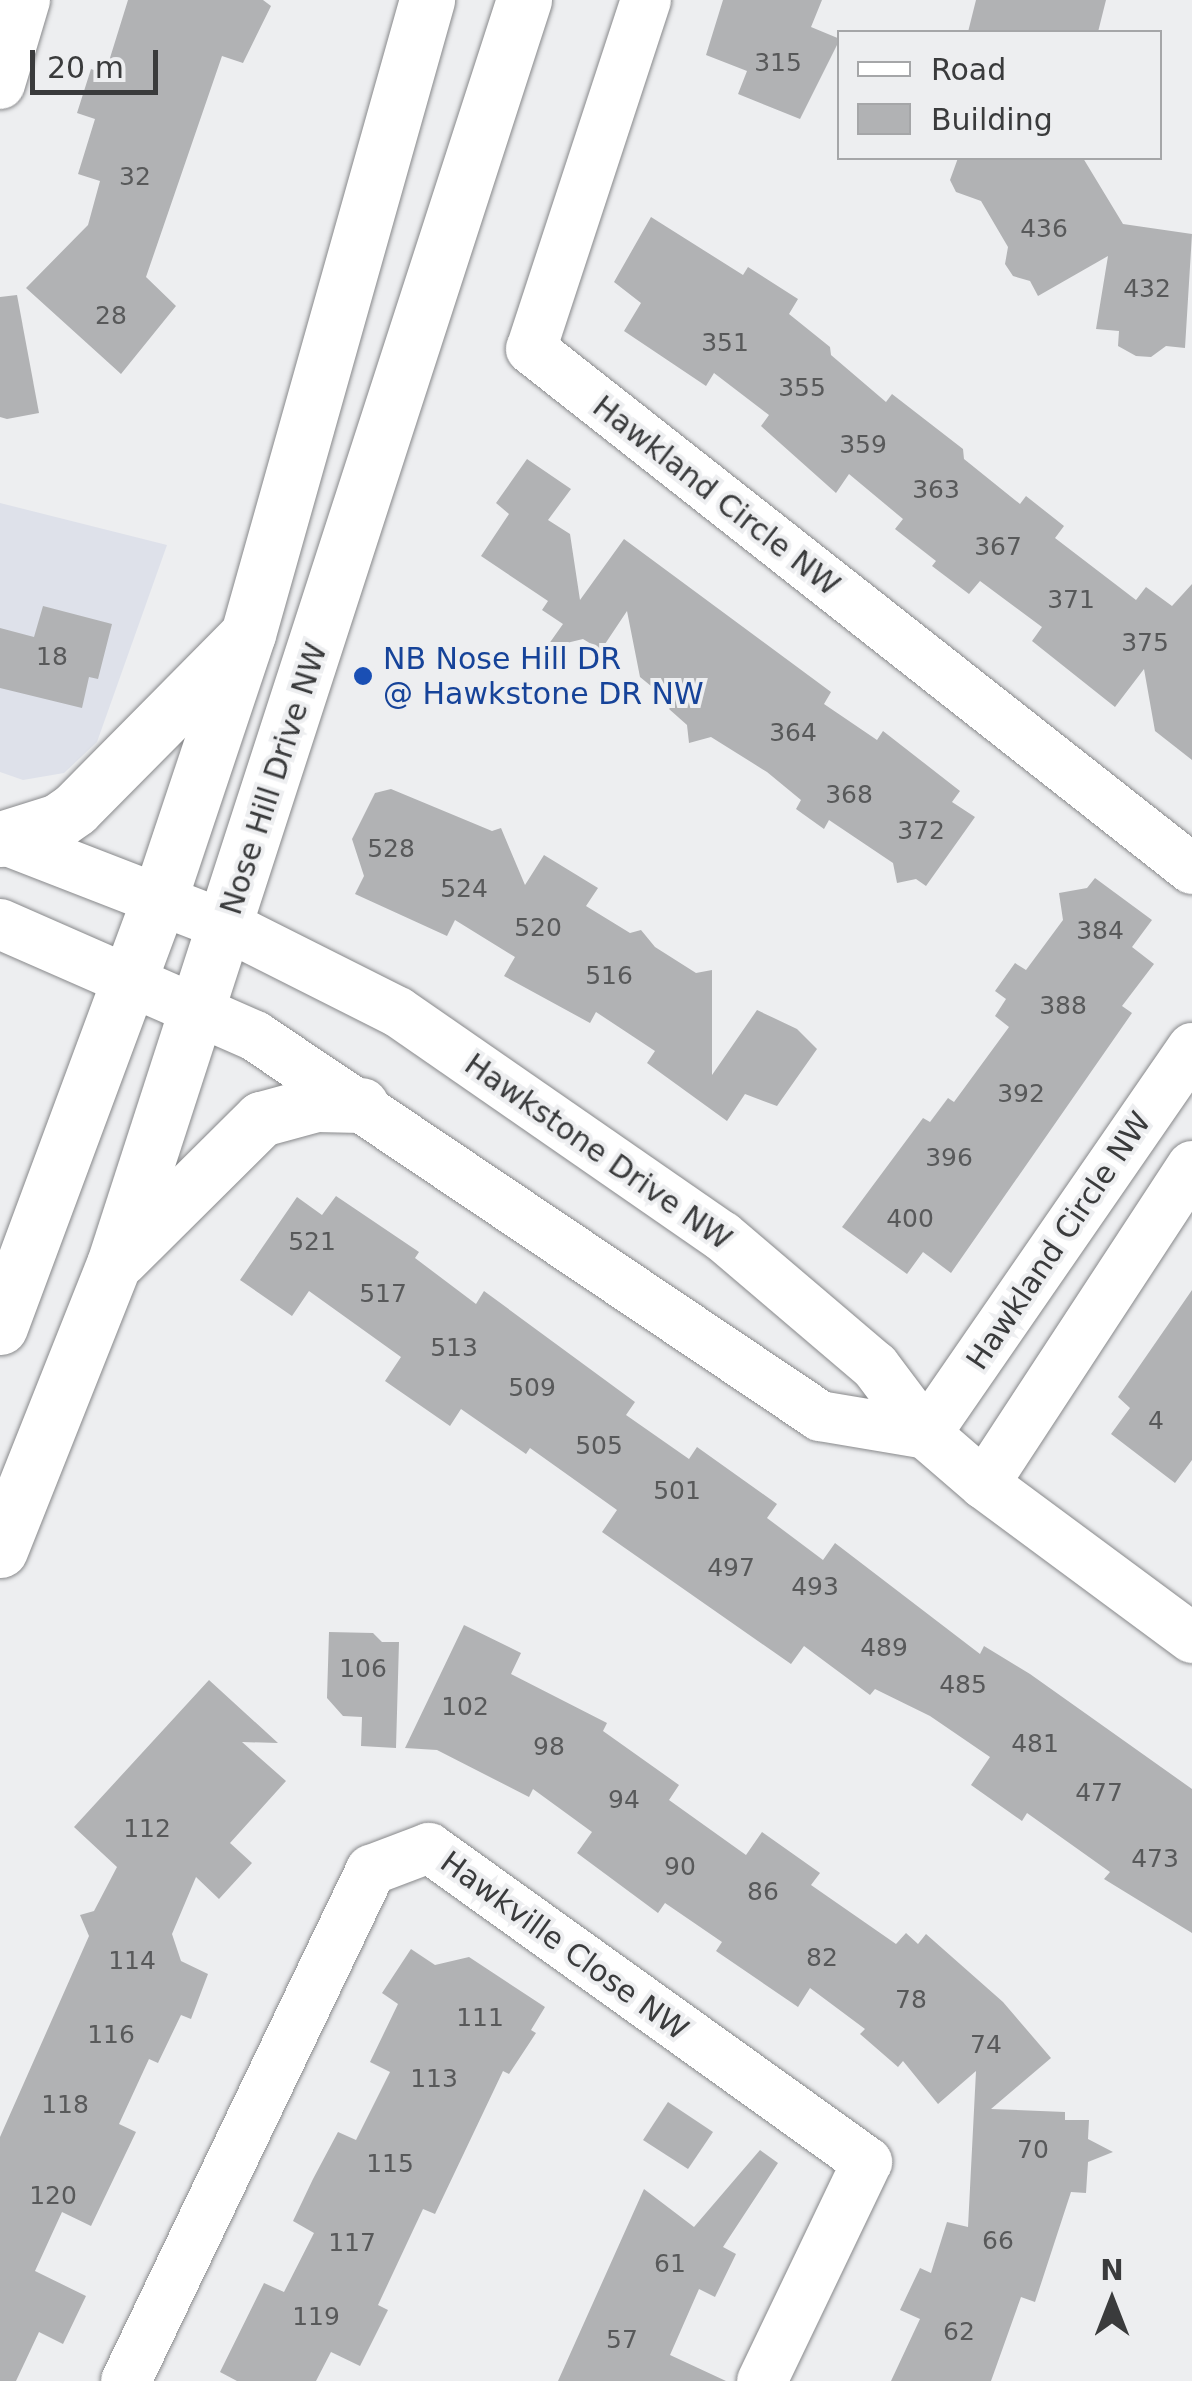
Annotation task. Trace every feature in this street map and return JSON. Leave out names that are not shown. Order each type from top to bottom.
[{"type":"main road","points":[[0,1327],[159,900],[248,634],[427,0]]},
{"type":"main road","name":"Nose Hill Drive NW","points":[[0,1550],[114,1264],[227,926],[524,0]]},
{"type":"main road","points":[[0,838],[58,822],[75,809],[248,634]]},
{"type":"main road","points":[[114,1264],[262,1119],[316,1104],[361,1105]]},
{"type":"street","points":[[0,84],[25,0]]},
{"type":"street","name":"Hawkland Circle NW","points":[[646,0],[531,349],[1192,869]]},
{"type":"street","name":"Hawkstone Drive NW","points":[[0,838],[227,926],[398,1012],[722,1236],[875,1366],[926,1434],[984,1484],[1192,1638]]},
{"type":"street","points":[[0,924],[199,1008],[361,1105],[820,1416],[926,1434]]},
{"type":"street","name":"Hawkland Circle NW","points":[[926,1434],[1192,1048]]},
{"type":"street","points":[[984,1484],[1192,1166]]},
{"type":"street","name":"Hawkville Close NW","points":[[126,2381],[372,1870],[429,1848],[867,2162],[762,2381]]},
{"type":"shaded area","points":[[0,503],[167,545],[97,742],[64,773],[23,780],[0,772]]},
{"type":"building","points":[[128,0],[263,0],[271,6],[243,63],[222,56],[146,277],[176,306],[121,374],[26,288],[88,225],[100,181],[78,174],[95,119],[77,113],[91,69],[105,74]]},
{"type":"building","points":[[723,0],[822,0],[811,27],[837,38],[837,45],[800,119],[738,94],[747,71],[706,55]]},
{"type":"building","points":[[976,0],[1106,0],[1098,30],[968,30]]},
{"type":"building","points":[[957,160],[1084,160],[1123,224],[1192,234],[1185,348],[1166,346],[1151,357],[1136,356],[1118,346],[1119,331],[1096,329],[1108,256],[1038,296],[1030,281],[1013,276],[1005,264],[1008,247],[981,201],[956,192],[950,180]]},
{"type":"building","points":[[651,217],[743,275],[748,267],[798,299],[789,314],[830,347],[831,355],[886,402],[892,394],[963,449],[964,459],[1020,504],[1026,496],[1064,526],[1055,538],[1136,600],[1146,587],[1172,606],[1192,584],[1192,760],[1155,731],[1144,669],[1115,707],[1032,641],[1042,627],[980,581],[969,594],[932,566],[936,561],[895,529],[903,519],[849,474],[836,493],[761,426],[769,415],[714,373],[706,386],[624,331],[641,303],[614,282]]},
{"type":"building","points":[[17,295],[39,413],[7,419],[0,417],[0,297]]},
{"type":"building","points":[[527,459],[571,489],[548,520],[570,534],[580,600],[624,539],[831,692],[824,704],[877,740],[883,731],[960,791],[952,802],[975,817],[926,886],[916,879],[897,883],[893,863],[829,820],[824,829],[796,809],[801,800],[767,772],[711,737],[689,743],[687,725],[669,709],[673,704],[640,677],[627,611],[601,650],[583,639],[546,648],[563,624],[542,610],[548,601],[481,556],[509,514],[496,503]]},
{"type":"building","points":[[43,606],[112,624],[98,679],[89,677],[82,708],[0,688],[0,628],[34,637]]},
{"type":"building","points":[[391,789],[492,831],[501,828],[525,885],[544,855],[598,888],[586,906],[630,933],[641,930],[655,947],[696,973],[712,970],[712,1075],[757,1010],[797,1029],[817,1049],[777,1106],[745,1094],[727,1121],[647,1063],[655,1051],[596,1012],[590,1023],[504,976],[515,957],[455,920],[447,936],[355,894],[364,876],[352,839],[375,793]]},
{"type":"building","points":[[1095,878],[1152,920],[1132,947],[1154,964],[1122,1006],[1132,1013],[951,1273],[923,1252],[907,1274],[842,1227],[923,1118],[930,1122],[948,1098],[954,1102],[1009,1027],[995,1016],[1006,999],[995,991],[1015,963],[1026,970],[1063,920],[1059,893],[1087,888]]},
{"type":"building","points":[[336,1196],[419,1252],[415,1258],[476,1304],[484,1291],[635,1402],[626,1415],[689,1459],[697,1447],[777,1504],[767,1518],[823,1560],[835,1543],[980,1654],[984,1646],[1030,1674],[1192,1789],[1192,1933],[1104,1879],[1110,1872],[1027,1813],[1022,1821],[971,1785],[990,1757],[930,1716],[875,1689],[870,1695],[804,1646],[791,1664],[602,1532],[617,1510],[530,1448],[526,1454],[461,1409],[450,1426],[385,1381],[401,1357],[309,1291],[292,1316],[240,1280],[297,1197],[322,1215]]},
{"type":"building","points":[[1192,1290],[1192,1460],[1175,1483],[1111,1434],[1130,1408],[1118,1397]]},
{"type":"building","points":[[464,1625],[521,1653],[511,1674],[607,1723],[603,1731],[679,1785],[669,1800],[746,1855],[762,1832],[820,1873],[811,1885],[896,1944],[906,1933],[918,1944],[926,1934],[1003,2002],[1051,2058],[991,2109],[1065,2112],[1065,2120],[1089,2120],[1088,2139],[1113,2152],[1088,2162],[1086,2193],[1071,2192],[1035,2302],[1021,2297],[991,2381],[891,2381],[920,2319],[900,2310],[920,2268],[931,2273],[947,2222],[968,2227],[976,2071],[938,2104],[903,2061],[898,2067],[860,2034],[865,2029],[810,1988],[798,2007],[716,1951],[722,1942],[665,1903],[658,1913],[577,1853],[592,1832],[533,1789],[529,1797],[437,1750],[405,1748]]},
{"type":"building","points":[[329,1632],[373,1633],[382,1642],[399,1642],[396,1748],[361,1746],[362,1717],[343,1716],[327,1698]]},
{"type":"building","points":[[209,1680],[278,1743],[242,1742],[286,1781],[230,1843],[252,1863],[219,1899],[196,1877],[172,1934],[181,1961],[208,1974],[191,2019],[181,2015],[158,2063],[149,2059],[119,2124],[136,2132],[91,2226],[62,2212],[35,2271],[86,2296],[63,2344],[39,2332],[16,2381],[0,2381],[0,2137],[89,1936],[80,1915],[94,1911],[117,1867],[74,1827]]},
{"type":"building","points":[[411,1949],[435,1965],[469,1957],[545,2007],[531,2030],[536,2033],[509,2074],[503,2071],[435,2214],[423,2209],[378,2305],[388,2310],[360,2366],[331,2352],[316,2381],[237,2381],[220,2372],[264,2283],[284,2292],[314,2233],[293,2221],[313,2179],[338,2132],[356,2140],[390,2072],[370,2062],[398,2004],[382,1993]]},
{"type":"building","points":[[668,2102],[713,2132],[688,2169],[643,2140]]},
{"type":"building","points":[[760,2150],[778,2163],[723,2247],[736,2254],[715,2297],[699,2289],[670,2355],[726,2381],[558,2381],[644,2189],[694,2227]]},
{"type":"place","name":"NB Nose Hill DR @ Hawkstone DR NW","points":[[363,676]]}]
